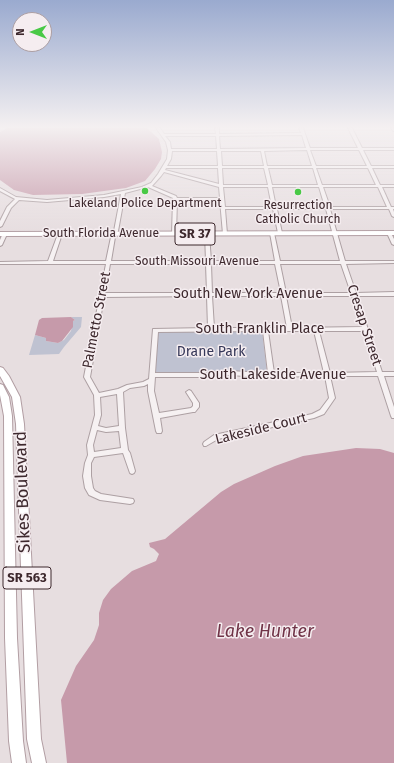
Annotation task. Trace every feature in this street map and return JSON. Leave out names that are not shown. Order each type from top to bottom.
[{"type":"main road","name":"South Florida Avenue","points":[[2,234],[391,233]]},
{"type":"main road","name":"Sikes Boulevard","points":[[0,370],[5,386],[8,416],[11,638],[16,741],[19,763]]},
{"type":"main road","points":[[0,377],[5,386]]},
{"type":"main road","name":"Sikes Boulevard","points":[[5,386],[16,397],[20,424],[34,739],[39,763]]},
{"type":"street","points":[[0,189],[18,198],[55,201],[123,193],[149,186],[165,169],[167,164]]},
{"type":"street","points":[[220,164],[225,234]]},
{"type":"street","points":[[265,164],[280,234]]},
{"type":"street","name":"Cresap Street","points":[[313,164],[328,208],[353,294],[394,416]]},
{"type":"street","points":[[368,164],[392,208],[394,216]]},
{"type":"street","points":[[165,169],[220,167],[394,167]]},
{"type":"street","points":[[165,169],[221,186],[394,186]]},
{"type":"street","points":[[149,186],[175,199],[222,199]]},
{"type":"street","name":"Palmetto Street","points":[[97,395],[87,377],[113,237],[115,234],[123,193]]},
{"type":"street","points":[[0,226],[8,208],[10,195]]},
{"type":"street","points":[[8,208],[18,198]]},
{"type":"street","points":[[174,234],[175,199]]},
{"type":"street","points":[[0,209],[8,208],[14,203],[28,200]]},
{"type":"street","points":[[223,208],[392,208]]},
{"type":"street","points":[[391,233],[394,244]]},
{"type":"street","points":[[0,245],[2,234]]},
{"type":"street","points":[[50,263],[60,234]]},
{"type":"street","points":[[207,234],[210,329]]},
{"type":"street","points":[[272,234],[290,329]]},
{"type":"street","name":"South Missouri Avenue","points":[[0,263],[394,262]]},
{"type":"street","name":"South New York Avenue","points":[[102,295],[394,294]]},
{"type":"street","points":[[265,329],[271,374]]},
{"type":"street","points":[[316,329],[327,374]]},
{"type":"street","name":"South Franklin Place","points":[[152,377],[156,330],[365,329]]},
{"type":"street","name":"South Lakeside Avenue","points":[[97,395],[120,391],[129,386],[144,384],[152,377],[208,375],[228,372],[271,374],[394,374]]},
{"type":"street","name":"Lakeside Court","points":[[206,444],[216,437],[319,414],[332,398],[327,374]]},
{"type":"street","points":[[152,377],[152,396],[159,430]]},
{"type":"street","points":[[120,391],[125,450],[132,471]]},
{"type":"street","points":[[156,416],[193,410],[196,407],[196,403],[189,392]]},
{"type":"street","points":[[97,395],[98,415],[90,445],[91,455],[88,463],[87,476],[89,488],[92,493],[100,497],[130,501]]},
{"type":"street","points":[[95,427],[106,430],[122,428]]},
{"type":"street","points":[[91,455],[125,450]]},
{"type":"green space","points":[[71,317],[82,317],[81,327],[59,354],[29,355],[35,335],[46,338],[46,341],[58,343],[64,340],[71,331],[73,321],[75,320]]},
{"type":"green space","name":"Drane Park","points":[[262,330],[267,372],[155,373],[158,332]]},
{"type":"water","points":[[0,164],[158,164],[145,181],[126,188],[82,194],[33,195],[14,190],[0,180]]},
{"type":"water","points":[[71,317],[75,320],[73,321],[73,327],[62,341],[58,343],[46,341],[46,338],[35,335],[39,320],[42,318]]},
{"type":"water","name":"Lake Hunter","points":[[356,448],[380,449],[394,453],[394,763],[67,763],[61,700],[76,666],[94,640],[99,625],[99,613],[103,600],[111,589],[132,571],[156,561],[159,554],[150,547],[149,543],[165,539],[221,492],[234,484],[275,466],[303,456]]},
{"type":"place","name":"Lakeland Police Department","points":[[145,191]]},
{"type":"place","name":"Resurrection Catholic Church","points":[[298,192]]}]
